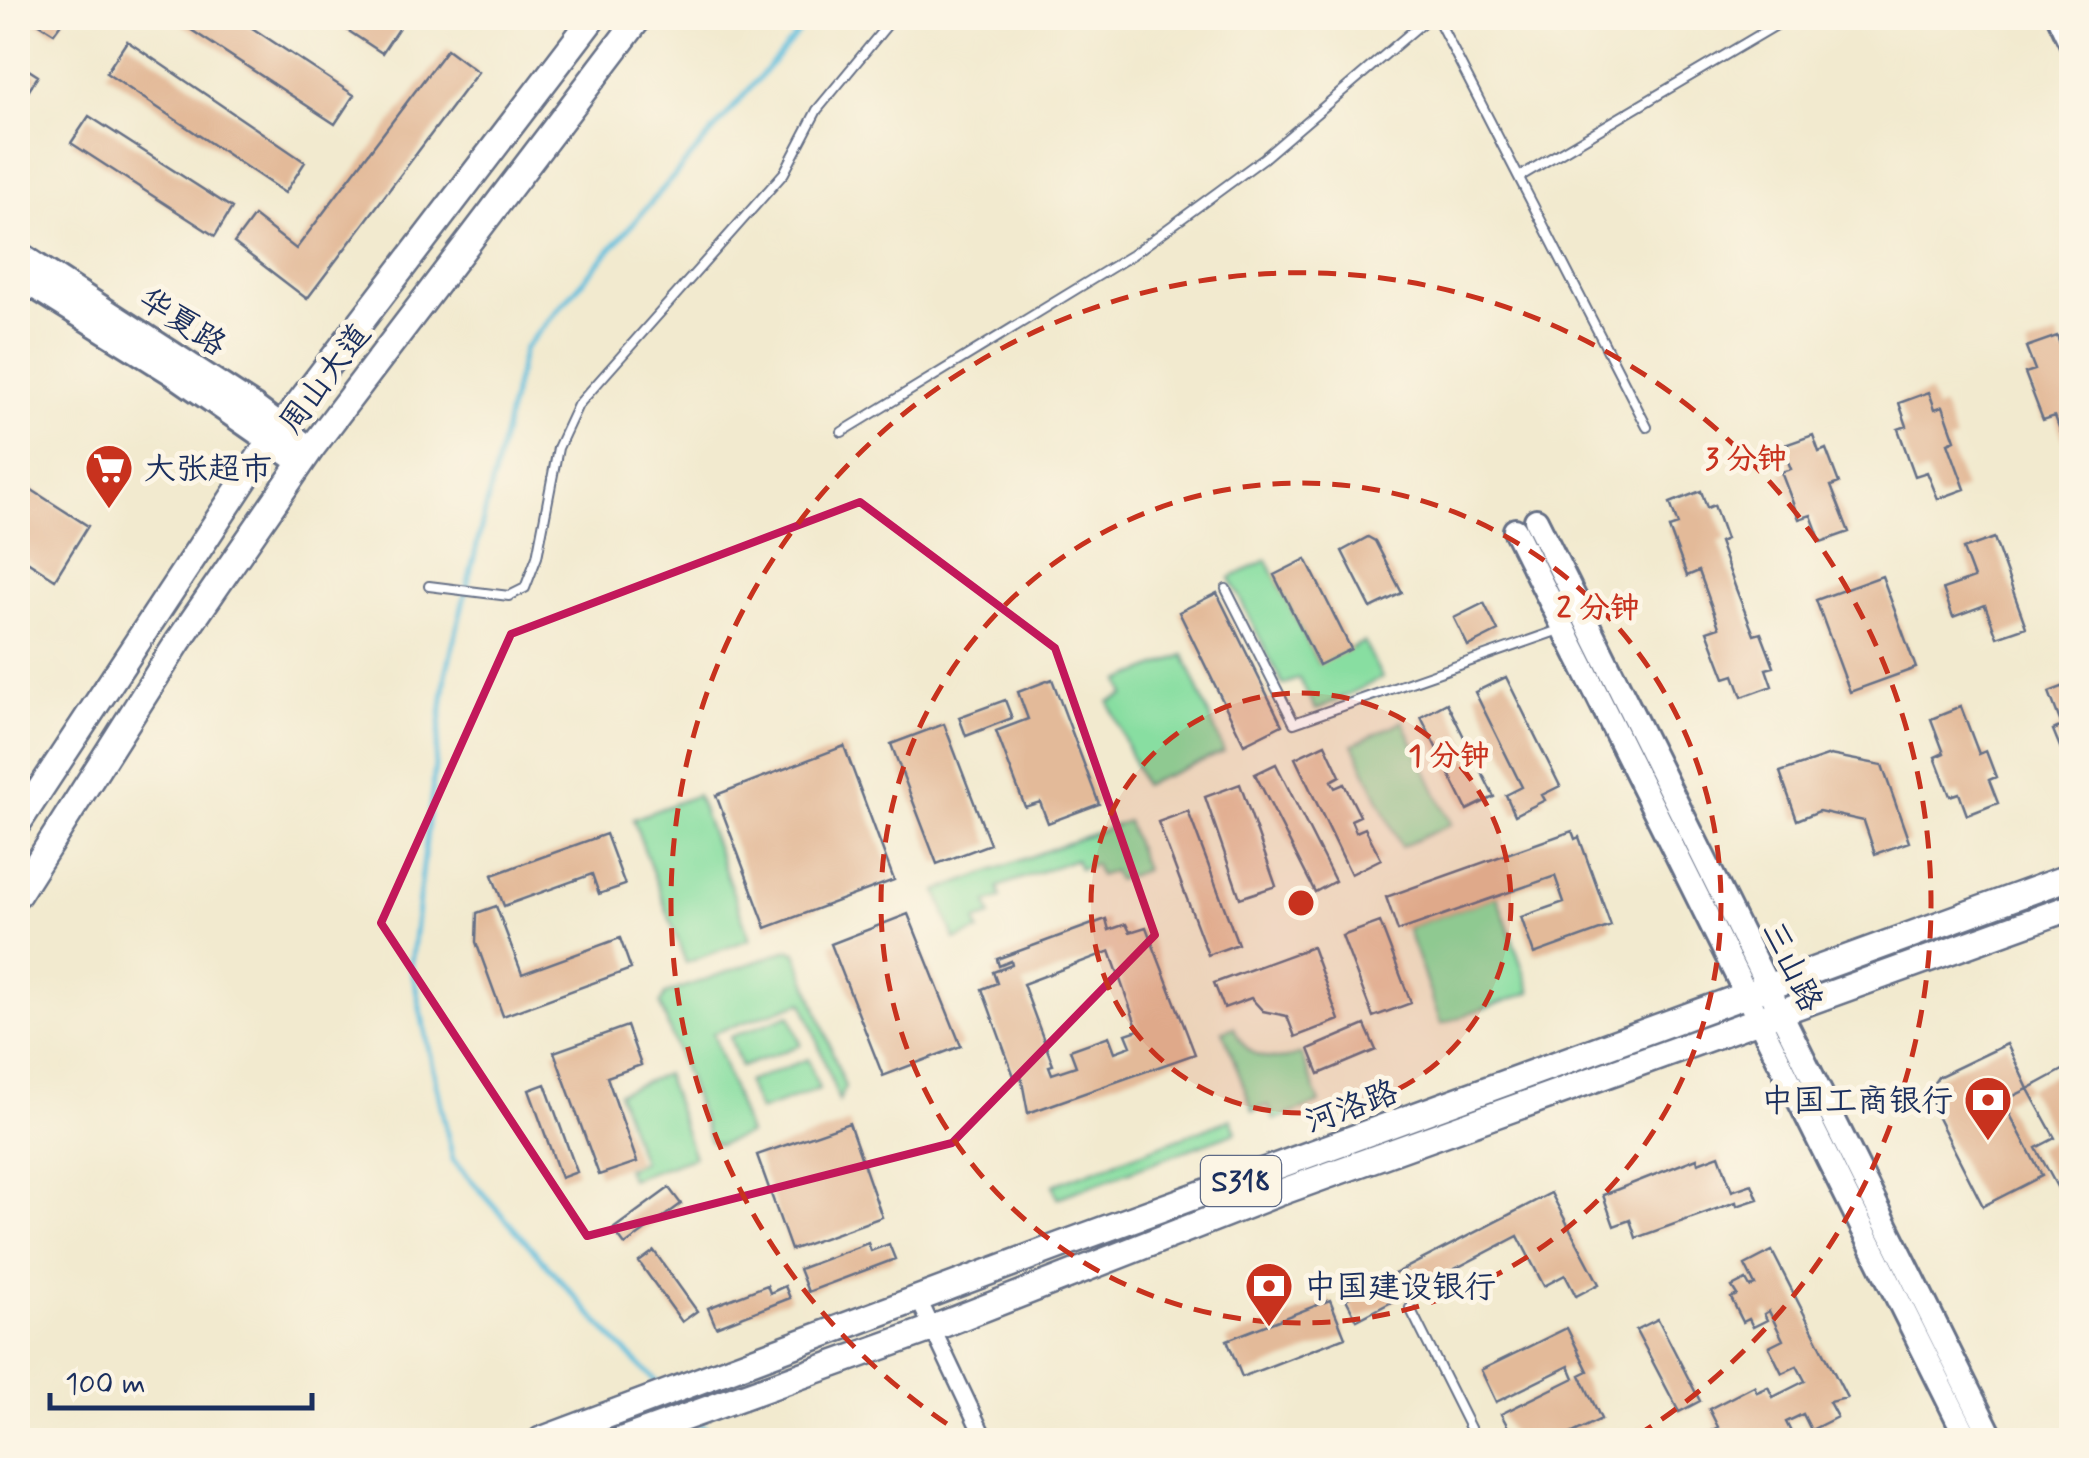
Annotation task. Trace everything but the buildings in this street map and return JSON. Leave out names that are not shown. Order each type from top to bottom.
[{"type":"main road","name":"周山大道","points":[[18,823],[276,434],[593,18]]},
{"type":"main road","name":"周山大道","points":[[18,894],[178,642],[306,456],[639,18]]},
{"type":"main road","name":"河洛路","points":[[542,1440],[918,1298],[2072,876]]},
{"type":"main road","name":"河洛路","points":[[622,1440],[931,1329],[1276,1194],[2072,907]]},
{"type":"street","points":[[2055,18],[2072,54]]},
{"type":"street","name":"华夏路","points":[[18,253],[306,456]]},
{"type":"street","name":"华夏路","points":[[18,277],[276,434]]},
{"type":"street","name":"三山路","points":[[1526,525],[1769,1018],[1968,1440]]},
{"type":"street","name":"三山路","points":[[1769,1018],[1993,1440]]},
{"type":"street","points":[[918,1298],[985,1440]]},
{"type":"lane","points":[[428,586],[510,596],[526,588],[537,556],[558,448],[578,405],[784,172],[817,110],[893,18]]},
{"type":"lane","points":[[842,432],[1132,254],[1264,158],[1428,18]]},
{"type":"lane","points":[[1437,18],[1646,427]]},
{"type":"lane","points":[[1519,177],[1788,18]]},
{"type":"lane","points":[[1226,589],[1294,724],[1575,626]]},
{"type":"lane","points":[[1410,1308],[1476,1440]]},
{"type":"highlighted area","points":[[860,502],[1055,648],[1155,935],[952,1143],[587,1236],[381,923],[511,634]]},
{"type":"green space","points":[[1267,560],[1318,664],[1364,642],[1382,678],[1316,710],[1299,678],[1283,685],[1230,578]]},
{"type":"green space","points":[[1184,655],[1224,752],[1143,785],[1109,702],[1125,695],[1120,681]]},
{"type":"green space","points":[[1403,721],[1451,824],[1401,847],[1353,744]]},
{"type":"green space","points":[[697,795],[750,939],[686,963],[633,819]]},
{"type":"green space","points":[[1127,821],[1145,870],[1117,880],[1113,871],[1099,876],[1095,864],[1079,869],[1075,859],[998,887],[1001,898],[987,903],[991,916],[976,921],[979,931],[955,940],[937,891]]},
{"type":"green space","points":[[1497,896],[1531,992],[1441,1024],[1407,928]]},
{"type":"green space","points":[[788,950],[796,952],[845,1087],[839,1101],[803,1002],[713,1033],[748,1134],[719,1145],[710,1141],[660,1004],[665,994]]},
{"type":"green space","points":[[790,1015],[801,1045],[741,1067],[730,1037]]},
{"type":"green space","points":[[1234,1027],[1245,1046],[1261,1056],[1280,1059],[1301,1054],[1320,1103],[1274,1120],[1268,1105],[1253,1111],[1223,1031]]},
{"type":"green space","points":[[808,1059],[819,1089],[759,1111],[747,1082]]},
{"type":"green space","points":[[665,1074],[694,1157],[630,1179],[626,1168],[642,1162],[618,1093]]},
{"type":"green space","points":[[1231,1119],[1236,1132],[1057,1198],[1053,1185]]},
{"type":"waterway","points":[[660,1385],[615,1341],[453,1160],[411,966],[446,674],[524,349],[811,18]]},
{"type":"waterway","points":[[697,1421],[718,1440]]},
{"type":"place","name":"大张超市","points":[[109,510]]},
{"type":"place","name":"中国工商银行","points":[[1988,1142]]},
{"type":"place","name":"中国建设银行","points":[[1269,1328]]}]
